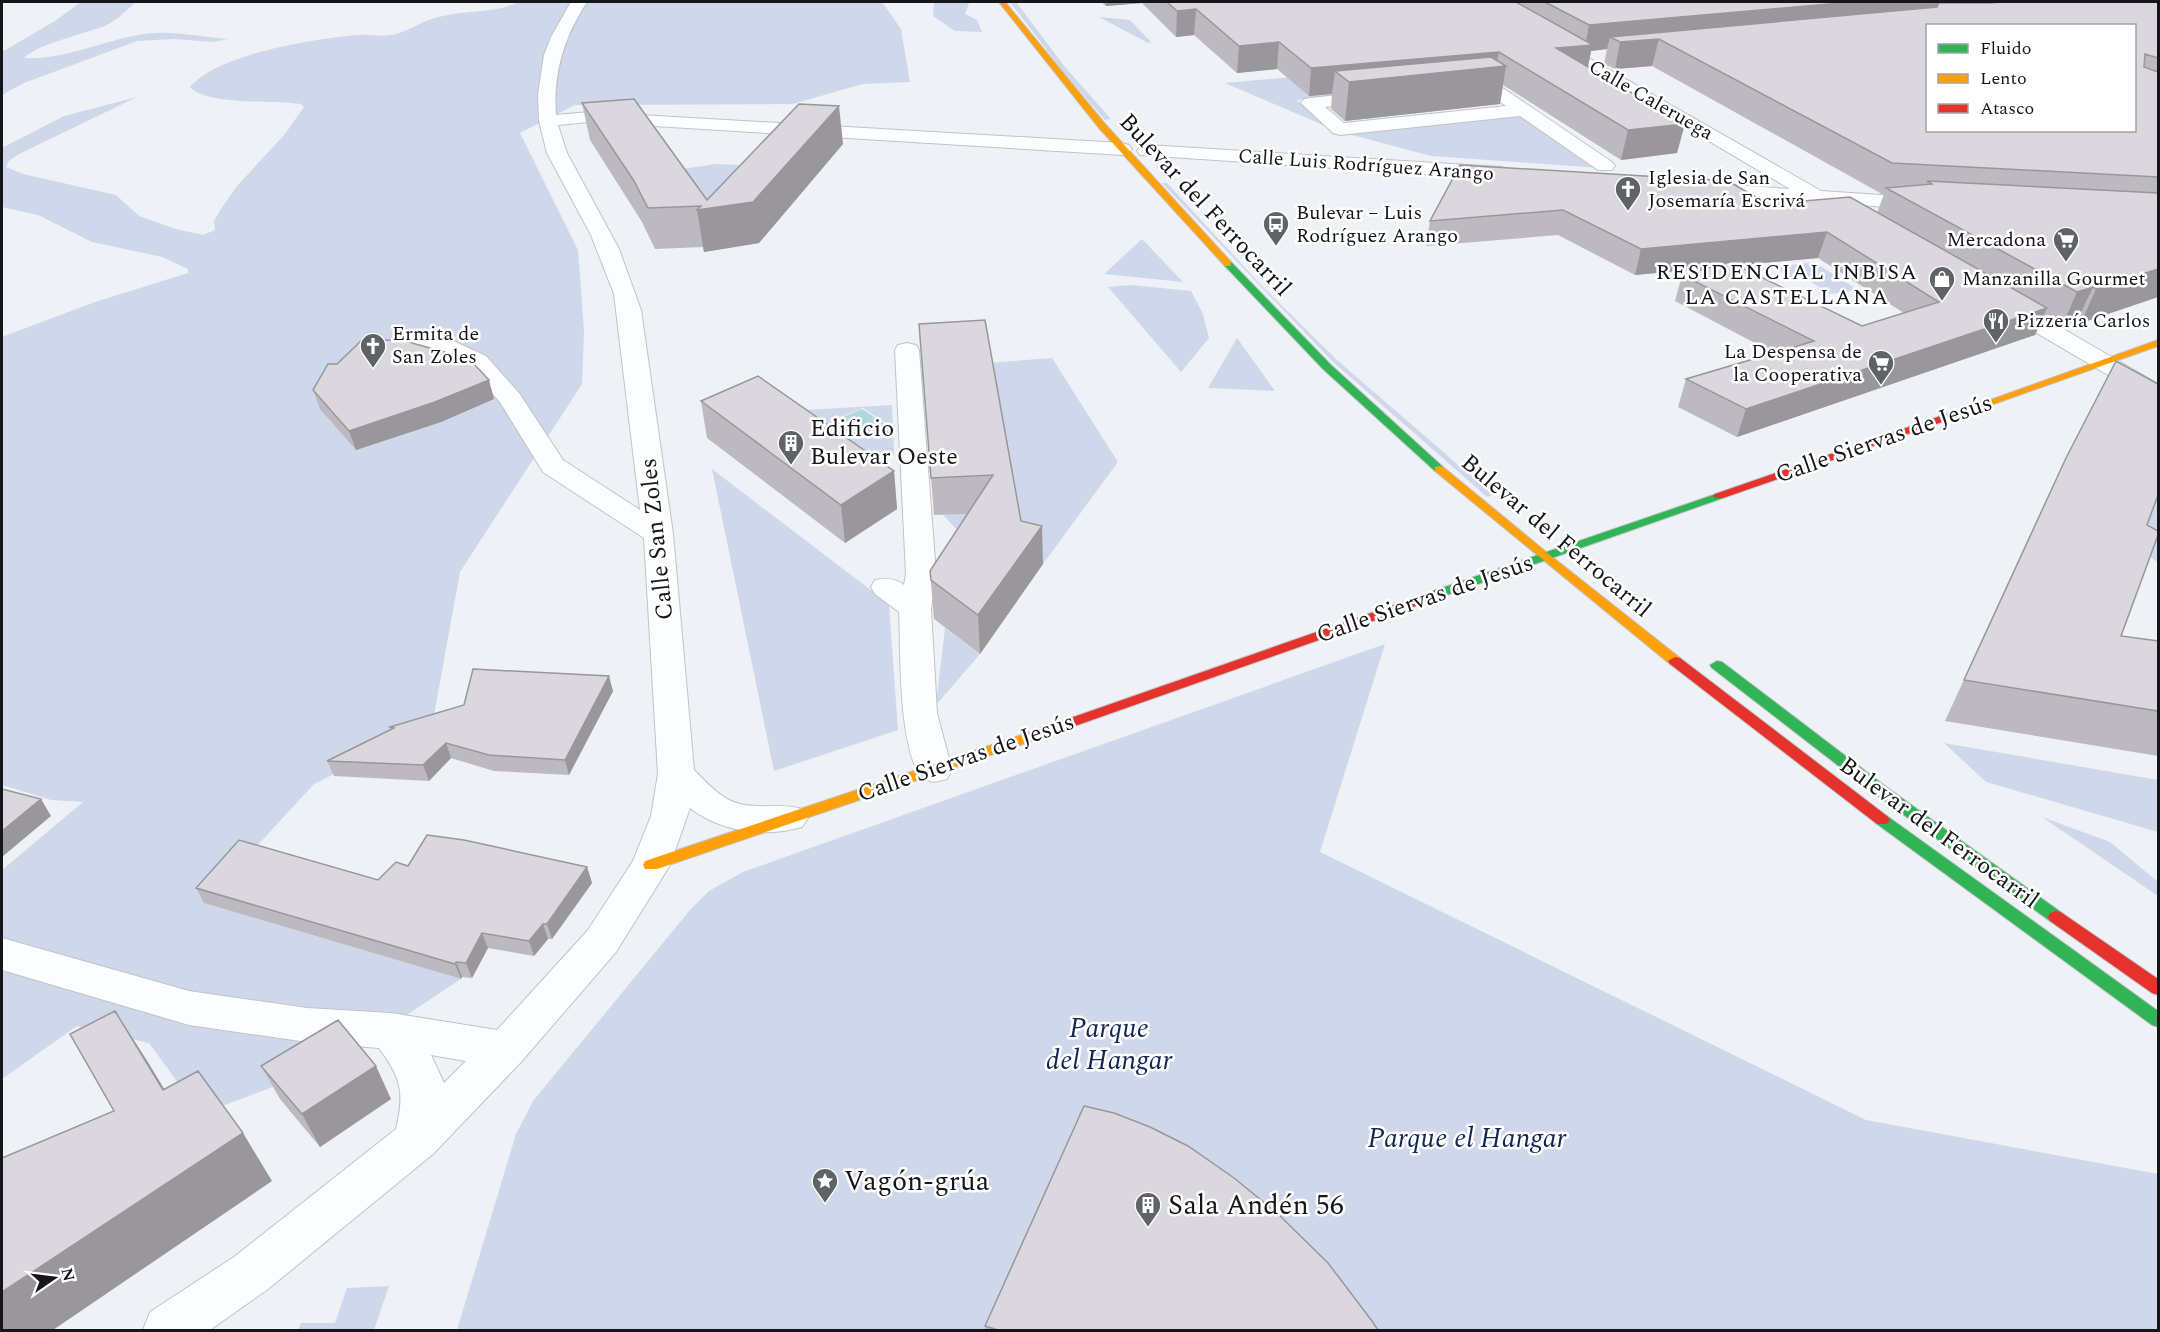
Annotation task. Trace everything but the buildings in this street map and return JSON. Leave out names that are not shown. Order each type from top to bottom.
[{"type":"main road","name":"Bulevar del Ferrocarril","points":[[1002,2],[1038,48],[1135,146],[1251,289],[1326,366],[1421,453],[1545,557],[1766,733],[1943,865],[2158,1020]]},
{"type":"main road","name":"Bulevar del Ferrocarril","points":[[1135,146],[1161,166]]},
{"type":"main road","name":"Calle Siervas de Jesús","points":[[651,865],[934,770],[1545,557],[1573,552],[2158,343]]},
{"type":"main road","name":"Bulevar del Ferrocarril","points":[[1552,535],[1573,552]]},
{"type":"main road","name":"Bulevar del Ferrocarril","points":[[1707,657],[1787,720],[2028,897],[2158,988]]},
{"type":"street","name":"Calle San Zoles","points":[[168,1330],[251,1274],[417,1140],[506,1049],[602,941],[651,865],[670,816],[676,774],[658,534],[636,350],[625,290],[610,250],[557,152],[546,106],[549,63],[567,19],[579,2]]},
{"type":"street","name":"Calle Caleruega","points":[[1481,2],[1856,219]]},
{"type":"street","points":[[1581,59],[1612,56]]},
{"type":"street","points":[[1446,90],[1488,86],[1524,110],[1600,173],[1619,183]]},
{"type":"street","points":[[1389,95],[1310,103],[1340,129],[1524,110]]},
{"type":"street","name":"Calle Luis Rodríguez Arango","points":[[548,121],[589,117],[1135,146],[1524,175]]},
{"type":"street","points":[[1687,188],[1946,205]]},
{"type":"street","points":[[1981,291],[2158,394]]},
{"type":"street","points":[[408,336],[440,344],[477,361],[510,398],[553,466],[658,534]]},
{"type":"street","points":[[907,350],[921,574],[915,609],[920,713],[934,770]]},
{"type":"street","points":[[886,586],[915,609]]},
{"type":"street","name":"Calle Siervas de Jesús","points":[[676,774],[707,804],[728,816],[756,820],[794,818]]},
{"type":"street","points":[[2,954],[189,1008],[307,1025],[391,1031],[506,1049]]},
{"type":"street","points":[[391,1031],[416,1065],[421,1082],[424,1101],[417,1140]]},
{"type":"green space","points":[[81,2],[136,2],[107,25],[51,43],[24,58],[54,56],[154,33],[228,39],[213,42],[174,39],[137,41],[24,83],[2,95],[2,52],[55,21]]},
{"type":"green space","points":[[519,2],[882,2],[901,29],[910,82],[862,84],[793,104],[575,105],[520,133],[578,250],[584,330],[582,384],[460,572],[432,726],[314,784],[204,903],[461,979],[331,1065],[201,1114],[149,1043],[77,1026],[2,1079],[2,870],[83,802],[51,800],[2,785],[2,337],[95,302],[188,273],[188,269],[162,257],[92,242],[38,215],[2,207],[2,148],[64,116],[137,97],[19,154],[9,161],[6,167],[23,174],[116,195],[139,216],[176,229],[203,235],[215,230],[214,221],[237,186],[285,134],[304,107],[301,104],[237,101],[208,96],[190,87],[203,75],[244,57],[294,44],[341,37],[391,35],[436,18],[491,10]]},
{"type":"green space","points":[[934,2],[969,3],[965,14],[977,20],[982,32],[955,31],[933,16]]},
{"type":"green space","points":[[1010,2],[1016,2],[1065,67],[1111,119],[1105,120],[1062,70]]},
{"type":"green space","points":[[1099,17],[1130,20],[1151,42],[1148,43]]},
{"type":"green space","points":[[1424,65],[1497,81],[1297,100],[1330,128],[1225,83]]},
{"type":"green space","points":[[1520,114],[1600,168],[1431,156],[1341,132]]},
{"type":"green space","points":[[716,164],[740,165],[757,192],[700,206],[675,170]]},
{"type":"green space","points":[[1162,183],[1167,183],[1261,285],[1337,360],[1493,495],[1487,497],[1332,361]]},
{"type":"green space","points":[[1142,239],[1183,282],[1104,274]]},
{"type":"green space","points":[[1814,262],[1858,290],[1830,294],[1805,278],[1792,279],[1774,267]]},
{"type":"green space","points":[[1131,285],[1191,291],[1203,314],[1209,338],[1181,372],[1108,287]]},
{"type":"green space","points":[[1237,338],[1275,391],[1208,388]]},
{"type":"green space","points":[[1052,358],[1118,462],[1043,564],[973,547],[943,515],[1013,510],[988,363]]},
{"type":"green space","points":[[892,405],[894,454],[865,466],[787,411]],"holes":[[[863,408],[890,426],[864,438],[835,419]]]},
{"type":"green space","points":[[712,469],[889,604],[898,730],[774,771]]},
{"type":"green space","points":[[2158,486],[2158,562],[2122,541]]},
{"type":"green space","points":[[945,628],[980,654],[936,705]]},
{"type":"green space","name":"Parque del Hangar","points":[[1385,644],[1320,852],[1866,1120],[2158,1174],[2158,1330],[457,1330],[516,1134],[533,1101],[690,910],[709,891],[743,872]]},
{"type":"green space","points":[[1944,743],[2158,780],[2158,832],[1986,782]]},
{"type":"green space","points":[[2042,817],[2110,842],[2158,882],[2158,896]]},
{"type":"green space","points":[[389,1286],[374,1330],[298,1330],[301,1323],[335,1323],[347,1288]]},
{"type":"shaded area","points":[[862,409],[888,426],[864,436],[838,419]]},
{"type":"traffic: fast","points":[[1228,264],[1327,367],[1439,469]]},
{"type":"traffic: fast","points":[[1437,594],[1719,496]]},
{"type":"traffic: fast","points":[[1717,665],[1880,790],[2056,917]]},
{"type":"traffic: fast","points":[[1882,820],[2158,1020]]},
{"type":"traffic: slow","points":[[1002,2],[1102,126],[1228,264]]},
{"type":"traffic: slow","points":[[1984,404],[2158,343]]},
{"type":"traffic: slow","points":[[1439,469],[1675,661]]},
{"type":"traffic: slow","points":[[651,865],[1030,737]]},
{"type":"traffic: jam","points":[[1719,496],[1984,404]]},
{"type":"traffic: jam","points":[[1030,737],[1437,594]]},
{"type":"traffic: jam","points":[[1675,661],[1882,820]]},
{"type":"traffic: jam","points":[[2056,917],[2158,988]]},
{"type":"place","name":"Iglesia de San Josemaría Escrivá","points":[[1628,212]]},
{"type":"place","name":"Bulevar – Luis Rodríguez Arango","points":[[1276,247]]},
{"type":"place","name":"Mercadona","points":[[2066,263]]},
{"type":"place","name":"Manzanilla Gourmet","points":[[1942,302]]},
{"type":"place","name":"Pizzería Carlos","points":[[1996,344]]},
{"type":"place","name":"Ermita de San Zoles","points":[[373,369]]},
{"type":"place","name":"La Despensa de la Cooperativa","points":[[1881,386]]},
{"type":"place","name":"Edificio Bulevar Oeste","points":[[791,466]]},
{"type":"place","name":"Vagón-grúa","points":[[825,1204]]},
{"type":"place","name":"Sala Andén 56","points":[[1148,1228]]},
{"type":"district","name":"RESIDENCIAL INBISA LA CASTELLANA","points":[[1787,284]]},
{"type":"park label","name":"Parque el Hangar","points":[[1467,1138]]}]
